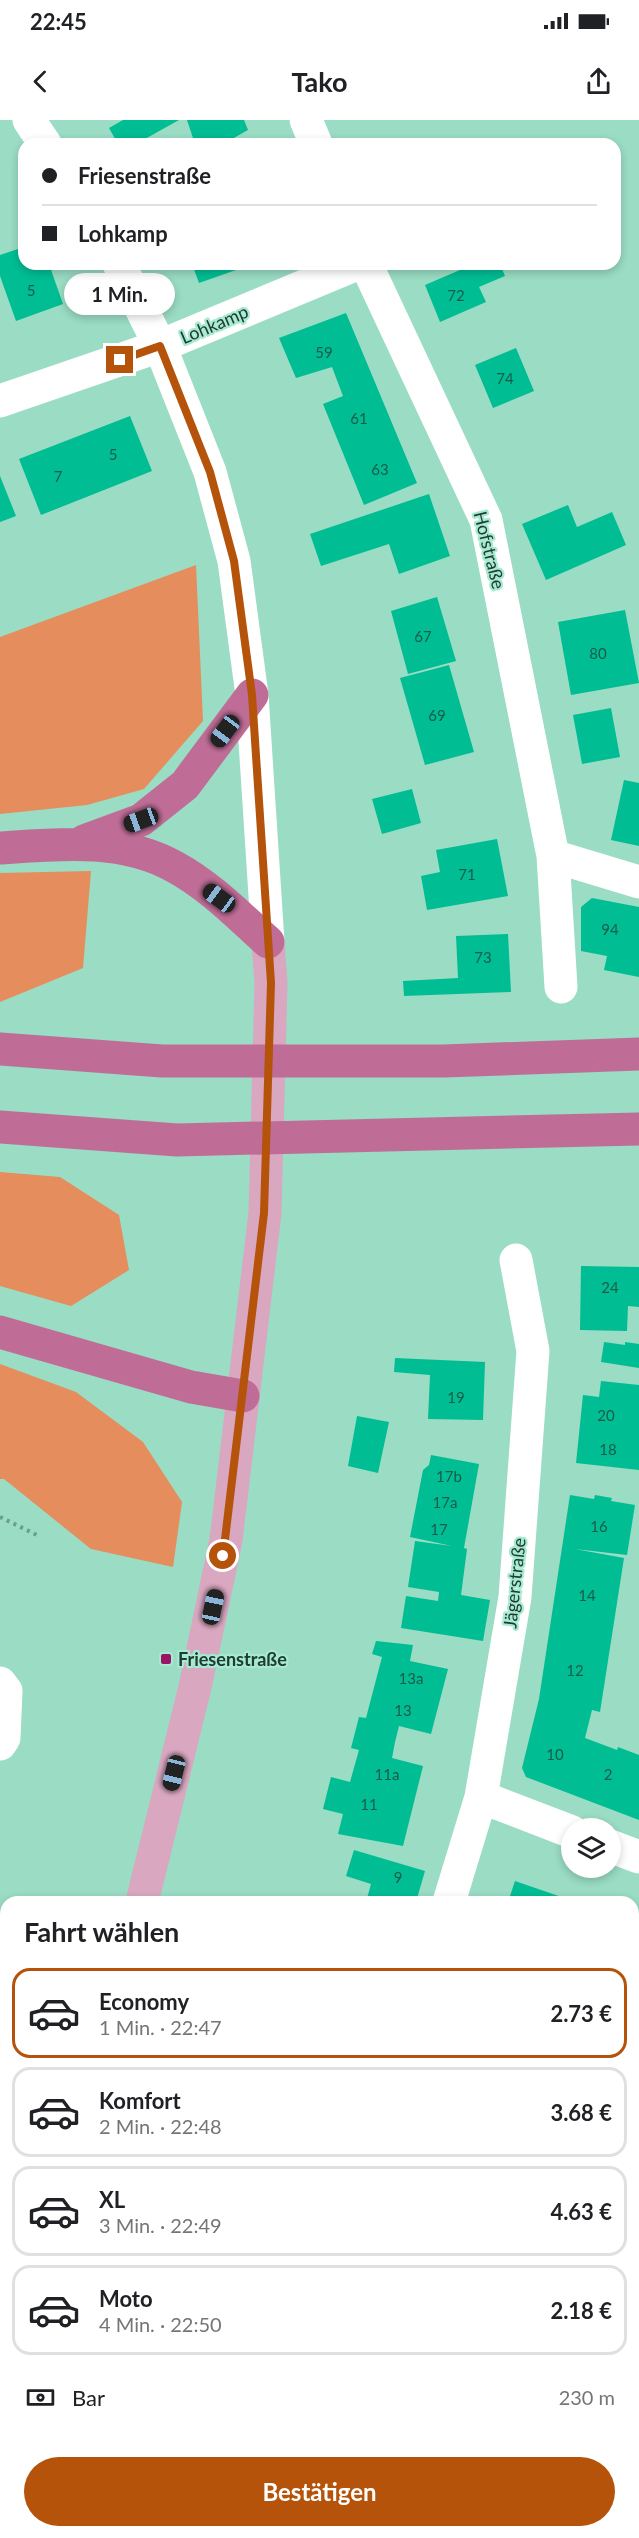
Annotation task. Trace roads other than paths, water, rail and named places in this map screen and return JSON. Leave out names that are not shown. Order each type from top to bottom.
[{"type":"highway","points":[[78,843],[141,820],[184,785],[252,695]]},
{"type":"highway","points":[[0,848],[78,843],[135,851],[175,866],[219,898],[268,942]]},
{"type":"highway","points":[[0,1049],[162,1061],[444,1061],[639,1054]]},
{"type":"highway","points":[[0,1127],[177,1140],[639,1129]]},
{"type":"highway","points":[[0,1332],[191,1386],[243,1396]]},
{"type":"main road","points":[[143,1896],[195,1687],[226,1540],[264,1213],[271,983],[268,942]]},
{"type":"street","points":[[29,120],[41,138]]},
{"type":"street","points":[[306,120],[314,138]]},
{"type":"street","points":[[122,270],[160,346],[213,483],[234,561],[252,695],[268,942]]},
{"type":"street","name":"Lohkamp","points":[[0,400],[160,346],[343,270]]},
{"type":"street","name":"Hofstraße","points":[[369,270],[486,520],[553,856],[561,987]]},
{"type":"street","points":[[553,856],[639,882]]},
{"type":"street","name":"Jägerstraße","points":[[451,1896],[481,1797],[515,1597],[533,1352],[516,1260]]},
{"type":"street","points":[[0,1683],[6,1691],[4,1738],[0,1744]]},
{"type":"street","points":[[481,1797],[561,1828]]},
{"type":"street","points":[[621,1850],[639,1857]]},
{"type":"place","name":"Friesenstraße","points":[[166,1659]]}]
